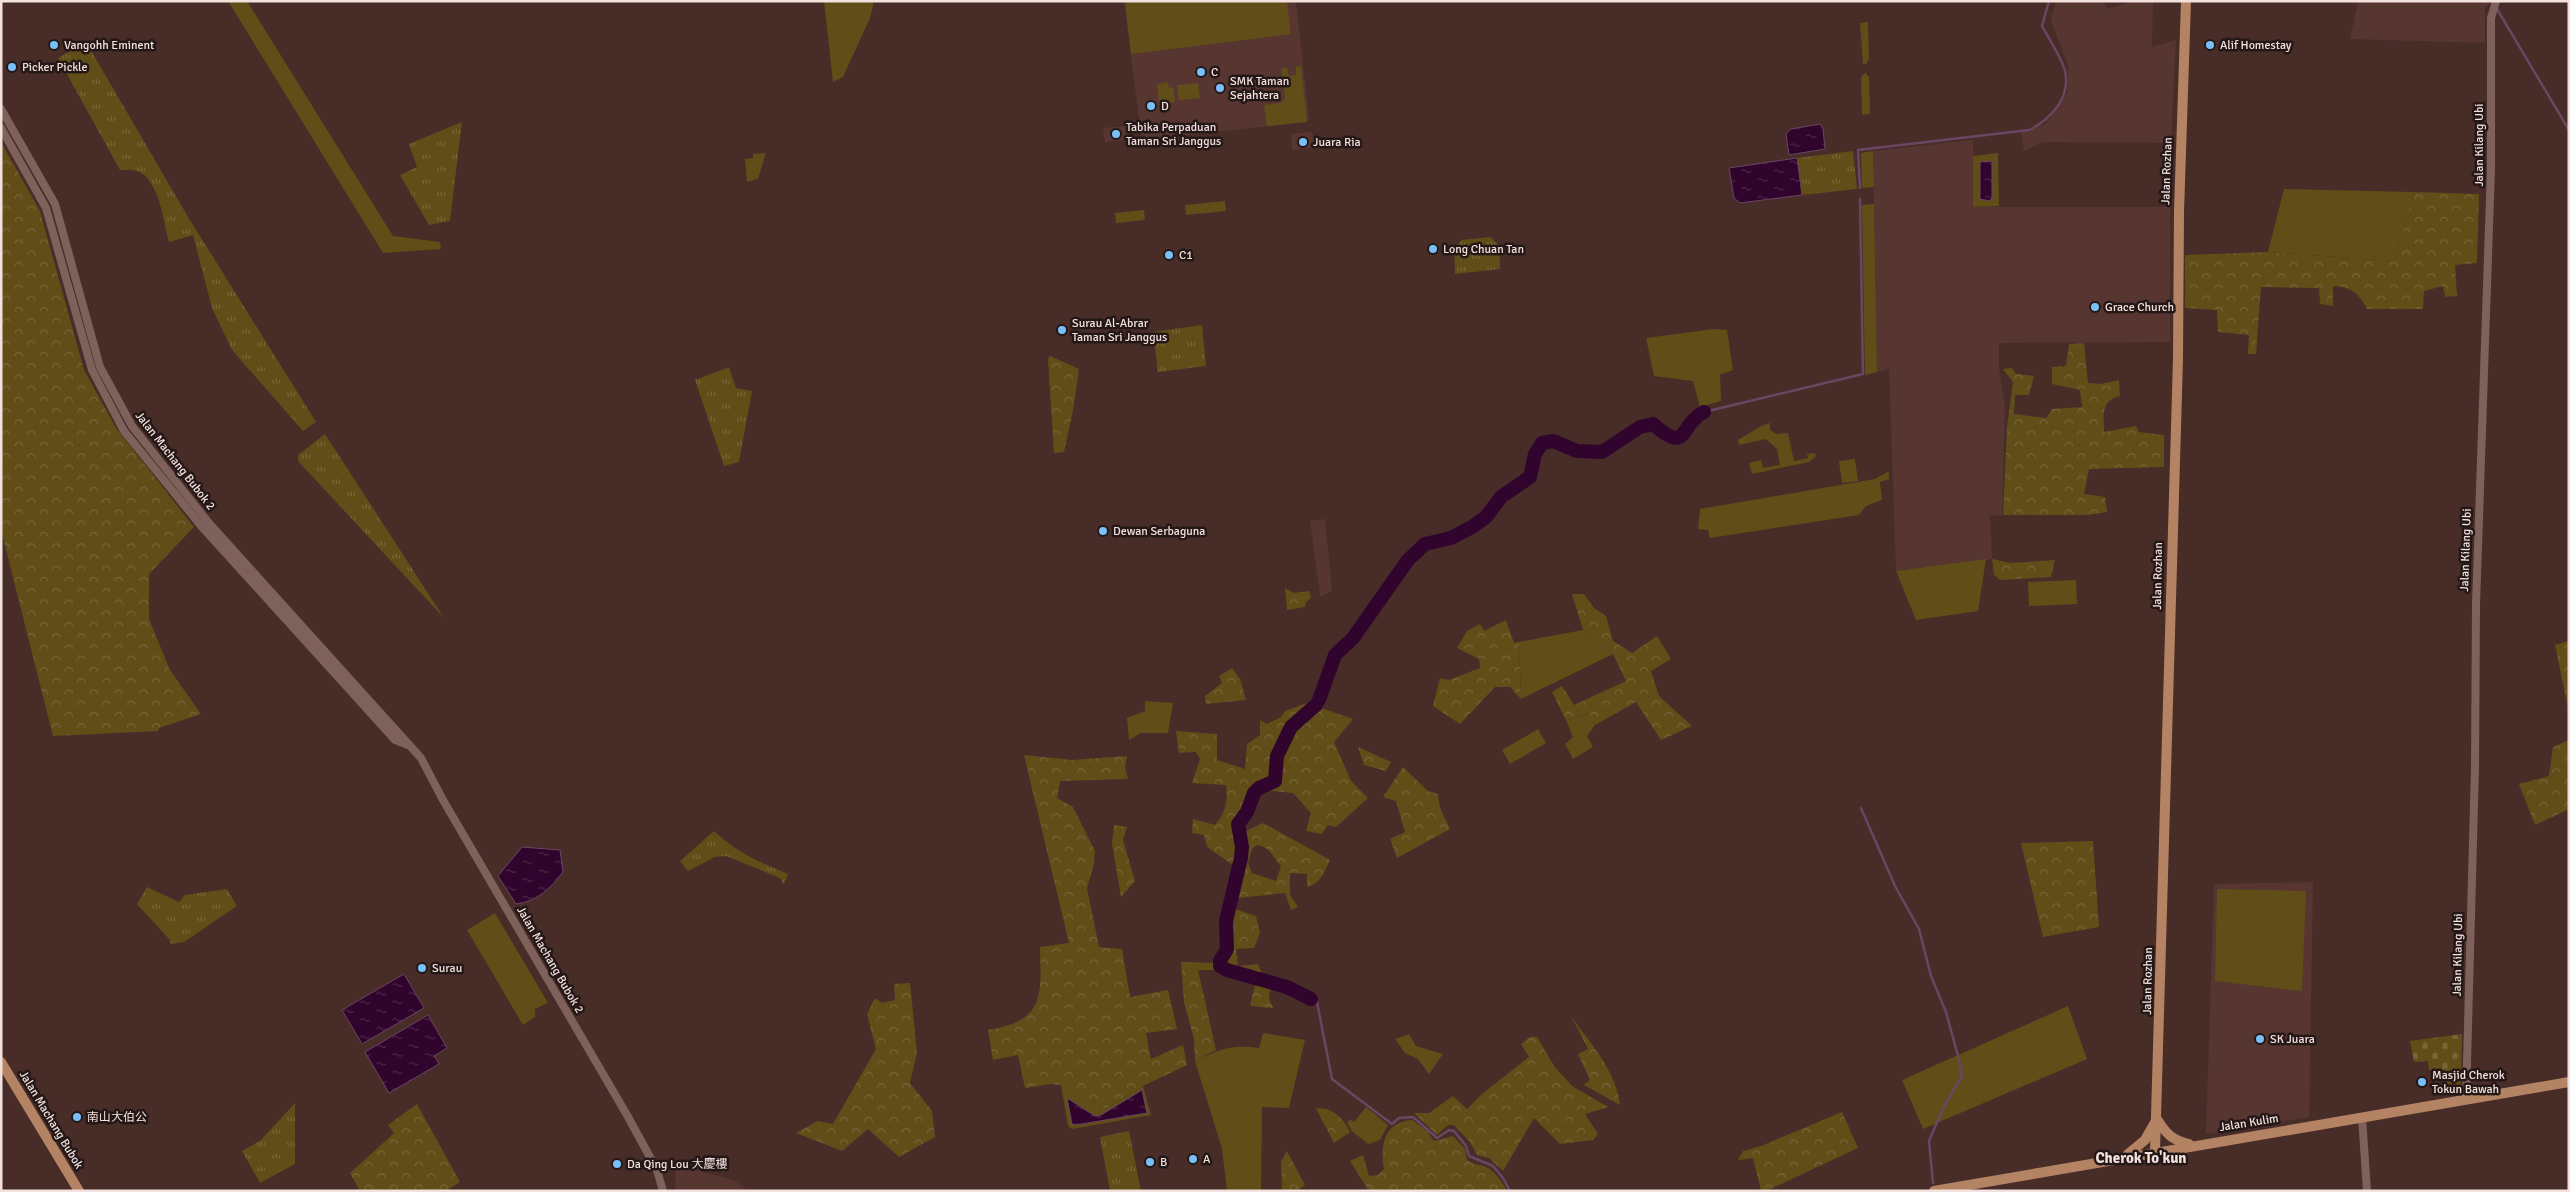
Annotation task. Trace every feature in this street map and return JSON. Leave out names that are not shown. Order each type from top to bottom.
[{"type":"main road","name":"Jalan Rozhan","points":[[2155,1151],[2178,358],[2179,212],[2186,1]]},
{"type":"main road","name":"Jalan Machang Bubok","points":[[1,1062],[79,1191]]},
{"type":"main road","name":"Jalan Kulim","points":[[1934,1191],[2155,1151],[2569,1082]]},
{"type":"main road","points":[[2157,1118],[2165,1132],[2174,1140],[2193,1145]]},
{"type":"main road","points":[[2122,1157],[2134,1150],[2145,1140],[2157,1118]]},
{"type":"street","name":"Jalan Kilang Ubi","points":[[2466,1100],[2475,767],[2478,525],[2491,168],[2491,18],[2496,1]]},
{"type":"street","name":"Jalan Machang Bubok 2","points":[[1,109],[55,204],[100,367],[132,426],[208,522],[421,758],[443,800],[627,1115],[657,1170],[663,1191]]},
{"type":"street","name":"Jalan Machang Bubok 2","points":[[1,128],[46,208],[92,370],[124,431],[202,527],[364,706],[395,740],[410,745]]},
{"type":"street","points":[[2362,1118],[2366,1191]]},
{"type":"shaded area","name":"SMK Taman Sejahtera","points":[[1124,1],[1296,1],[1309,119],[1307,122],[1151,139],[1141,134]]},
{"type":"shaded area","points":[[2056,1],[2104,1],[2106,9],[2135,1],[2153,1],[2152,47],[2176,40],[2171,143],[2043,142],[2024,151],[2021,132],[2045,124],[2055,113],[2067,93],[2068,66],[2051,20]]},
{"type":"shaded area","points":[[2358,1],[2487,1],[2489,4],[2485,8],[2485,43],[2350,39]]},
{"type":"shaded area","name":"Tabika Perpaduan Taman Sri Janggus","points":[[1126,126],[1128,140],[1105,142],[1103,128]]},
{"type":"shaded area","name":"Juara Ria","points":[[1312,133],[1316,147],[1292,150],[1291,134]]},
{"type":"shaded area","points":[[1973,140],[1973,207],[2170,207],[2170,342],[1999,343],[1999,368],[2005,407],[2002,516],[1990,515],[1992,559],[1896,571],[1889,369],[1877,372],[1873,151]]},
{"type":"shaded area","points":[[1325,519],[1332,590],[1320,596],[1310,521]]},
{"type":"shaded area","name":"SK Juara","points":[[2313,882],[2309,1117],[2206,1134],[2214,884]]},
{"type":"shaded area","points":[[676,1164],[735,1181],[748,1191],[675,1191]]},
{"type":"green space","points":[[228,1],[247,1],[393,236],[440,242],[441,249],[383,253]]},
{"type":"green space","points":[[824,1],[874,1],[870,18],[843,77],[833,82]]},
{"type":"green space","points":[[1125,1],[1287,1],[1291,34],[1131,54]]},
{"type":"green space","points":[[1868,22],[1869,59],[1866,64],[1863,64],[1860,23]]},
{"type":"green space","points":[[86,42],[188,217],[316,422],[303,431],[232,350],[212,308],[193,235],[169,242],[156,192],[151,183],[137,171],[120,170],[58,58]]},
{"type":"green space","points":[[1301,66],[1307,122],[1267,126],[1264,105],[1281,103],[1285,98],[1281,68],[1287,68],[1289,76],[1296,75],[1296,67]]},
{"type":"green space","points":[[1865,73],[1869,77],[1870,114],[1862,115],[1861,77]]},
{"type":"green space","points":[[1168,82],[1169,88],[1173,87],[1175,102],[1170,103],[1171,110],[1160,111],[1157,84]]},
{"type":"green space","points":[[1198,83],[1200,98],[1179,100],[1177,85]]},
{"type":"green space","points":[[462,122],[450,221],[429,225],[400,175],[417,167],[409,144]]},
{"type":"green space","points":[[1,142],[40,211],[84,370],[116,428],[194,527],[149,574],[149,619],[170,670],[201,714],[159,728],[158,731],[53,736],[1,530]]},
{"type":"green space","points":[[1853,151],[1857,189],[1802,195],[1797,158]]},
{"type":"green space","points":[[1873,151],[1874,187],[1862,188],[1861,153]]},
{"type":"green space","points":[[766,153],[758,179],[747,182],[745,159],[753,158],[753,154]]},
{"type":"green space","points":[[1998,153],[1999,206],[1973,207],[1973,156]]},
{"type":"green space","points":[[2284,189],[2413,192],[2395,261],[2268,252]]},
{"type":"green space","points":[[2413,192],[2479,194],[2477,263],[2455,265],[2457,296],[2445,297],[2443,286],[2424,291],[2423,309],[2367,309],[2361,299],[2350,289],[2333,286],[2333,306],[2320,304],[2319,288],[2261,287],[2256,354],[2248,354],[2249,335],[2218,332],[2217,310],[2185,308],[2185,255],[2268,252],[2395,261]]},
{"type":"green space","points":[[1225,201],[1226,211],[1186,215],[1185,205]]},
{"type":"green space","points":[[1874,204],[1877,372],[1865,375],[1862,205]]},
{"type":"green space","points":[[1144,210],[1145,220],[1116,223],[1115,213]]},
{"type":"green space","points":[[1490,237],[1499,245],[1500,269],[1455,274],[1454,248],[1462,240]]},
{"type":"green space","points":[[1202,325],[1206,366],[1158,372],[1153,332]]},
{"type":"green space","points":[[1714,329],[1727,330],[1733,370],[1720,375],[1721,401],[1700,407],[1693,381],[1654,376],[1646,338]]},
{"type":"green space","points":[[2084,343],[2088,383],[2101,384],[2119,380],[2120,396],[2109,401],[2104,409],[2104,432],[2136,426],[2139,432],[2164,435],[2164,467],[2089,469],[2084,494],[2105,497],[2107,512],[2088,515],[2003,515],[2007,427],[2013,382],[2003,369],[2012,368],[2016,374],[2034,376],[2029,395],[2015,395],[2014,414],[2046,418],[2052,409],[2082,407],[2080,390],[2052,384],[2052,367],[2066,366],[2069,344]]},
{"type":"green space","points":[[1050,356],[1079,369],[1073,411],[1064,452],[1054,453],[1048,359]]},
{"type":"green space","points":[[729,367],[736,388],[752,391],[739,462],[724,466],[695,380]]},
{"type":"green space","points":[[1770,423],[1770,430],[1776,434],[1788,433],[1794,461],[1808,458],[1807,454],[1815,453],[1816,456],[1809,462],[1752,474],[1749,463],[1761,460],[1763,468],[1780,465],[1777,449],[1766,439],[1739,445],[1738,440],[1761,426]]},
{"type":"green space","points":[[325,434],[444,618],[298,461],[298,455]]},
{"type":"green space","points":[[1855,459],[1858,481],[1842,483],[1839,461]]},
{"type":"green space","points":[[1889,471],[1889,479],[1880,482],[1882,500],[1866,506],[1859,515],[1710,538],[1708,530],[1698,529],[1700,509],[1875,479]]},
{"type":"green space","points":[[1986,559],[1978,611],[1916,620],[1896,571]]},
{"type":"green space","points":[[1992,559],[2010,563],[2055,560],[2051,577],[2000,580],[1994,575]]},
{"type":"green space","points":[[2076,580],[2077,604],[2029,606],[2028,582]]},
{"type":"green space","points":[[1285,588],[1294,593],[1309,591],[1311,598],[1306,602],[1305,607],[1287,610]]},
{"type":"green space","points":[[1572,594],[1584,594],[1594,608],[1606,616],[1613,641],[1632,653],[1657,636],[1671,659],[1651,671],[1659,696],[1692,726],[1661,740],[1636,702],[1595,725],[1589,713],[1566,720],[1552,692],[1562,686],[1574,705],[1626,681],[1613,654],[1583,630]]},
{"type":"green space","points":[[1506,620],[1514,643],[1519,642],[1521,699],[1510,687],[1495,687],[1460,724],[1433,706],[1440,678],[1449,680],[1480,668],[1479,659],[1457,648],[1467,631],[1480,624],[1484,631]]},
{"type":"green space","points":[[1583,630],[1613,654],[1521,699],[1519,642]]},
{"type":"green space","points":[[2569,641],[2569,713],[2555,645]]},
{"type":"green space","points":[[1232,668],[1240,679],[1246,700],[1206,704],[1205,696],[1222,683],[1219,676]]},
{"type":"green space","points":[[1145,701],[1173,703],[1168,733],[1141,733],[1129,740],[1127,718],[1145,711]]},
{"type":"green space","points":[[1307,703],[1353,719],[1334,742],[1351,781],[1368,798],[1336,827],[1328,825],[1322,834],[1306,831],[1311,813],[1293,793],[1263,790],[1257,796],[1242,820],[1242,833],[1263,823],[1330,860],[1322,877],[1316,883],[1307,887],[1307,874],[1290,873],[1290,895],[1298,907],[1291,910],[1285,893],[1238,898],[1235,909],[1256,916],[1260,933],[1254,948],[1236,949],[1238,966],[1258,964],[1264,978],[1285,979],[1293,984],[1299,993],[1270,990],[1269,999],[1273,1008],[1250,1006],[1256,981],[1221,970],[1198,970],[1216,1050],[1195,1061],[1194,1039],[1184,1002],[1181,962],[1214,963],[1222,948],[1222,911],[1236,867],[1207,847],[1204,835],[1192,833],[1193,819],[1215,825],[1222,816],[1227,796],[1226,785],[1192,783],[1200,759],[1196,752],[1179,753],[1176,731],[1217,734],[1217,760],[1245,769],[1247,744],[1260,735],[1260,720],[1267,724],[1281,717],[1285,711]],"holes":[[[1257,845],[1268,850],[1281,866],[1276,881],[1252,873],[1248,863],[1252,849]]]},
{"type":"green space","points":[[1590,713],[1595,725],[1587,736],[1593,747],[1573,759],[1565,744],[1573,737],[1566,720]]},
{"type":"green space","points":[[1538,729],[1546,743],[1510,764],[1502,750]]},
{"type":"green space","points":[[2569,740],[2569,809],[2535,825],[2519,784],[2549,776],[2553,747]]},
{"type":"green space","points":[[1358,747],[1391,762],[1386,771],[1364,765]]},
{"type":"green space","points":[[1024,755],[1072,760],[1127,756],[1125,767],[1128,779],[1060,781],[1057,798],[1073,807],[1095,851],[1094,864],[1087,888],[1099,947],[1122,949],[1130,997],[1168,990],[1177,1029],[1146,1033],[1151,1059],[1183,1045],[1187,1065],[1143,1086],[1106,1109],[1060,1085],[1051,1084],[1025,1088],[1018,1055],[993,1060],[988,1030],[1007,1026],[1020,1020],[1030,1013],[1036,1004],[1040,979],[1040,947],[1069,943]]},
{"type":"green space","points":[[1403,767],[1428,791],[1438,794],[1440,808],[1450,829],[1397,858],[1390,839],[1405,832],[1396,801],[1383,797]]},
{"type":"green space","points":[[1114,825],[1127,827],[1123,840],[1135,881],[1121,897],[1112,843]]},
{"type":"green space","points":[[714,831],[740,851],[788,874],[784,884],[780,878],[726,856],[715,857],[688,871],[680,861]]},
{"type":"green space","points":[[2093,841],[2099,927],[2043,937],[2021,843]]},
{"type":"green space","points":[[147,887],[179,902],[185,895],[227,889],[237,906],[184,942],[171,944],[169,939],[137,904]]},
{"type":"green space","points":[[2217,889],[2306,891],[2302,991],[2215,981]]},
{"type":"green space","points":[[495,913],[548,1003],[535,1009],[535,1017],[523,1025],[467,930]]},
{"type":"green space","points":[[910,983],[917,1053],[910,1083],[932,1111],[935,1137],[899,1157],[868,1129],[842,1151],[796,1133],[818,1121],[833,1124],[876,1049],[867,1014],[875,998],[882,1003],[895,1000],[894,984]]},
{"type":"green space","points":[[2068,1006],[2087,1059],[1923,1129],[1902,1080]]},
{"type":"green space","points":[[1571,1016],[1602,1058],[1614,1081],[1620,1105],[1584,1085],[1590,1080],[1578,1054],[1588,1049]]},
{"type":"green space","points":[[1263,1033],[1305,1040],[1289,1108],[1262,1107],[1261,1191],[1227,1191],[1222,1149],[1195,1061],[1226,1048],[1259,1048]]},
{"type":"green space","points":[[1409,1034],[1416,1046],[1443,1054],[1429,1074],[1418,1059],[1405,1053],[1395,1039]]},
{"type":"green space","points":[[2462,1034],[2461,1087],[2447,1089],[2445,1070],[2429,1070],[2428,1061],[2414,1062],[2410,1041]]},
{"type":"green space","points":[[1530,1037],[1537,1037],[1554,1066],[1572,1086],[1608,1107],[1585,1114],[1598,1134],[1593,1140],[1560,1144],[1534,1118],[1503,1171],[1489,1158],[1477,1155],[1470,1142],[1454,1125],[1448,1125],[1437,1135],[1414,1113],[1429,1113],[1453,1096],[1467,1109],[1482,1094],[1529,1057],[1521,1044]]},
{"type":"green space","points":[[1061,1085],[1106,1109],[1143,1086],[1151,1115],[1072,1129],[1068,1126]]},
{"type":"green space","points":[[295,1103],[295,1164],[260,1183],[242,1151],[261,1140]]},
{"type":"green space","points":[[417,1104],[460,1182],[446,1191],[360,1191],[350,1173],[394,1133],[388,1125]]},
{"type":"green space","points":[[1366,1107],[1388,1125],[1380,1140],[1368,1144],[1352,1131],[1347,1123],[1350,1119],[1354,1122]]},
{"type":"green space","points":[[1316,1108],[1332,1111],[1340,1117],[1350,1132],[1334,1143]]},
{"type":"green space","points":[[1842,1112],[1858,1148],[1766,1191],[1761,1191],[1753,1158],[1738,1160],[1743,1151],[1761,1146]]},
{"type":"green space","points":[[1412,1120],[1427,1131],[1434,1141],[1453,1136],[1465,1149],[1467,1160],[1492,1171],[1507,1191],[1369,1191],[1350,1161],[1363,1155],[1369,1176],[1378,1175],[1384,1169],[1383,1152],[1386,1136],[1395,1125]]},
{"type":"green space","points":[[1129,1131],[1141,1191],[1110,1191],[1100,1137]]},
{"type":"green space","points":[[1287,1151],[1305,1185],[1297,1191],[1282,1191],[1281,1162]]},
{"type":"water","points":[[1820,124],[1823,129],[1825,149],[1789,155],[1786,134],[1791,129]]},
{"type":"water","points":[[1797,158],[1802,195],[1740,203],[1734,198],[1729,168]]},
{"type":"water","points":[[1992,161],[1992,198],[1990,201],[1980,199],[1980,162]]},
{"type":"water","points":[[522,847],[560,850],[563,872],[543,893],[531,900],[516,904],[498,876]]},
{"type":"water","points":[[404,974],[424,1008],[362,1044],[342,1010]]},
{"type":"water","points":[[428,1015],[447,1048],[434,1056],[439,1064],[389,1093],[365,1052]]},
{"type":"water","points":[[1142,1090],[1147,1113],[1076,1125],[1072,1124],[1067,1098],[1095,1116],[1101,1115]]},
{"type":"waterway","points":[[1860,188],[1858,150],[2029,130],[2052,114],[2062,99],[2066,81],[2061,61],[2042,26],[2049,1]]},
{"type":"waterway","points":[[2497,9],[2569,130]]},
{"type":"waterway","points":[[1704,412],[1863,374],[1860,199]]},
{"type":"waterway","points":[[1319,700],[1335,655],[1353,638],[1408,560],[1425,544],[1451,538],[1486,517],[1501,497],[1530,477],[1535,454],[1542,443],[1553,441],[1577,451],[1602,452],[1640,427],[1653,424],[1665,433],[1678,437],[1683,434],[1696,417],[1704,412]]},
{"type":"waterway","points":[[1311,999],[1287,987],[1227,970],[1220,966],[1220,961],[1227,949],[1226,921],[1241,858],[1242,847],[1238,824],[1247,812],[1254,793],[1259,788],[1275,781],[1277,756],[1291,727],[1316,705]]},
{"type":"waterway","points":[[1861,808],[1895,886],[1919,929],[1931,976],[1946,1012],[1962,1076],[1943,1108],[1929,1141],[1933,1183]]},
{"type":"waterway","points":[[1317,1002],[1332,1079],[1392,1124],[1399,1118],[1413,1117],[1437,1138],[1449,1130],[1454,1131],[1466,1146],[1469,1156],[1493,1166],[1503,1178],[1510,1191]]},
{"type":"place","name":"Vangohh Eminent","points":[[54,45]]},
{"type":"place","name":"Alif Homestay","points":[[2210,45]]},
{"type":"place","name":"Picker Pickle","points":[[12,67]]},
{"type":"place","name":"C","points":[[1201,72]]},
{"type":"place","name":"SMK Taman Sejahtera","points":[[1220,88]]},
{"type":"place","name":"D","points":[[1151,106]]},
{"type":"place","name":"Tabika Perpaduan Taman Sri Janggus","points":[[1116,134]]},
{"type":"place","name":"Juara Ria","points":[[1303,142]]},
{"type":"place","name":"Long Chuan Tan","points":[[1433,249]]},
{"type":"place","name":"C1","points":[[1169,255]]},
{"type":"place","name":"Grace Church","points":[[2095,307]]},
{"type":"place","name":"Surau Al-Abrar Taman Sri Janggus","points":[[1062,330]]},
{"type":"place","name":"Dewan Serbaguna","points":[[1103,531]]},
{"type":"place","name":"Surau","points":[[422,968]]},
{"type":"place","name":"SK Juara","points":[[2260,1039]]},
{"type":"place","name":"Masjid Cherok Tokun Bawah","points":[[2422,1082]]},
{"type":"place","name":"南山大伯公","points":[[77,1117]]},
{"type":"place","name":"A","points":[[1193,1159]]},
{"type":"place","name":"B","points":[[1150,1162]]},
{"type":"place","name":"Da Qing Lou 大慶樓","points":[[617,1164]]},
{"type":"district","name":"Cherok To'kun","points":[[2141,1158]]}]
